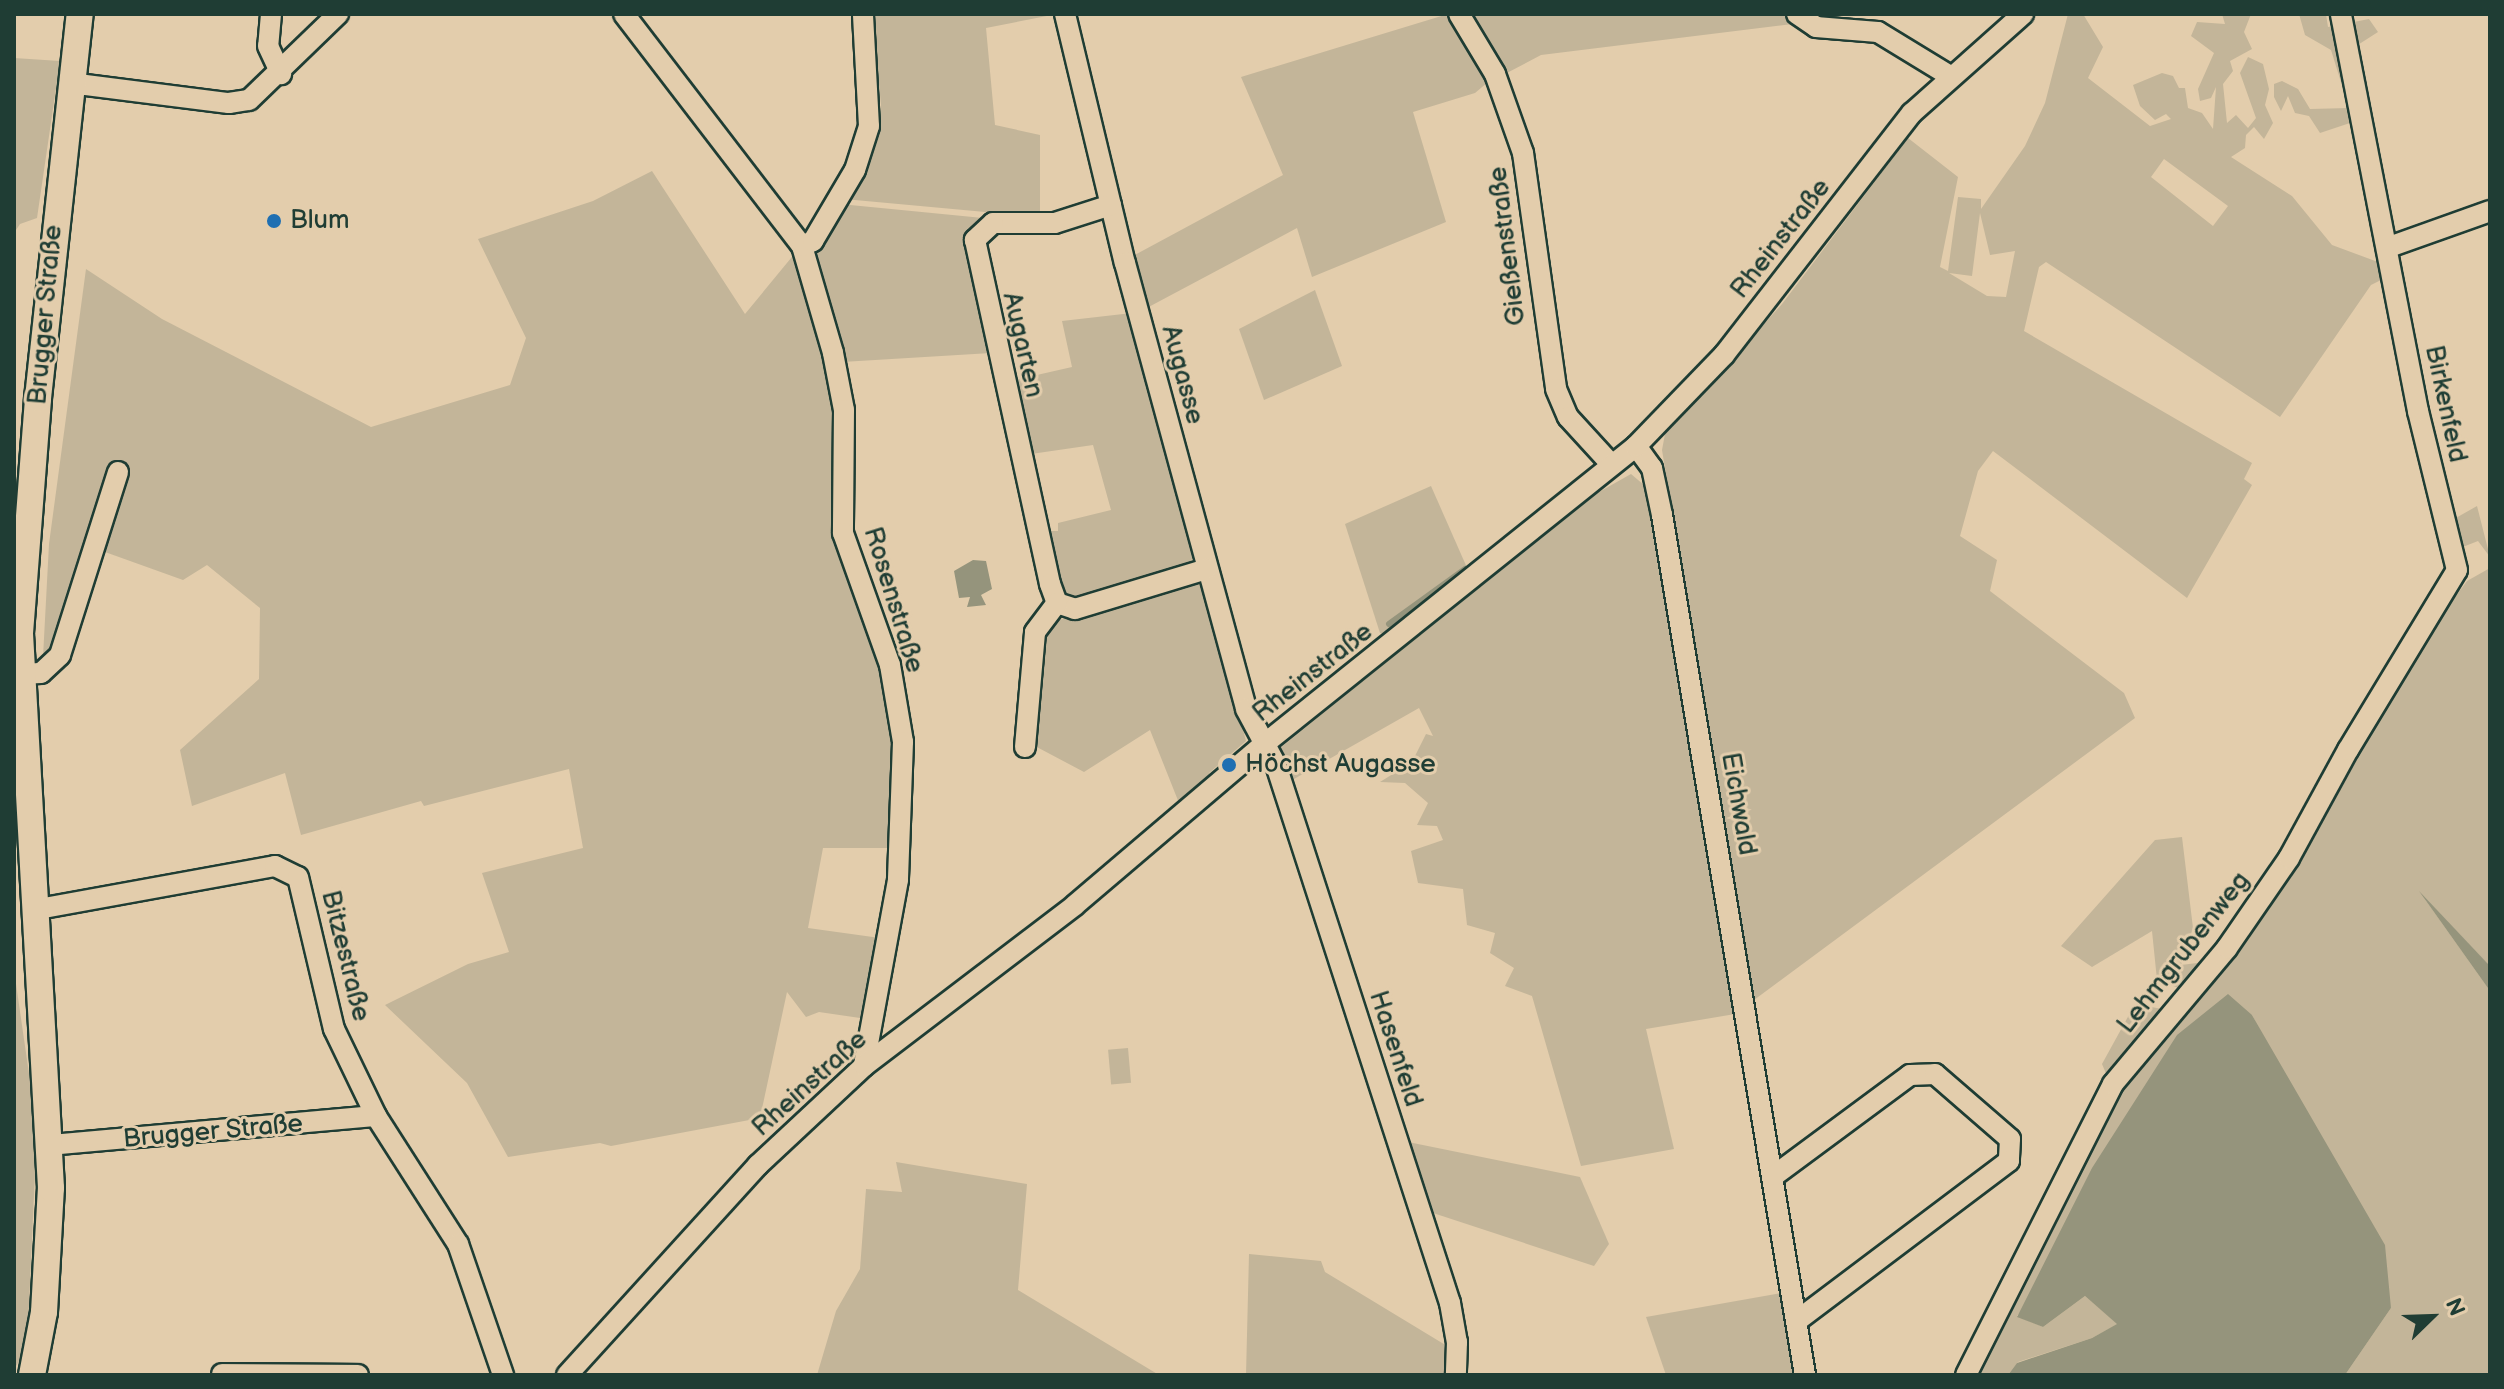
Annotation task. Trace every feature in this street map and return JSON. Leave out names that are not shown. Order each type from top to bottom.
[{"type":"main road","name":"Brugger Straße","points":[[32,1375],[50,1246],[50,1145],[20,674],[38,398],[70,83],[80,14]]},
{"type":"street","points":[[271,14],[268,46],[281,74]]},
{"type":"street","points":[[70,83],[229,103],[249,100],[281,74],[338,14]]},
{"type":"street","name":"Rosenstraße","points":[[624,14],[802,246],[844,410],[843,533],[890,665],[903,742],[898,880],[864,1066]]},
{"type":"street","points":[[802,246],[813,241],[855,170],[869,126],[863,14]]},
{"type":"street","name":"Augasse","points":[[1065,14],[1111,205],[1207,569],[1246,709],[1263,745]]},
{"type":"street","name":"Gießenstraße","points":[[1459,14],[1504,92],[1529,176],[1544,331],[1556,389],[1568,417],[1612,465]]},
{"type":"street","points":[[1797,14],[1816,27],[1878,32],[1950,76]]},
{"type":"street","name":"Rheinstraße","points":[[567,1375],[758,1165],[864,1066],[1075,905],[1263,745],[1636,446],[1724,355],[1896,133],[1950,76],[2023,14]]},
{"type":"street","name":"Birkenfeld","points":[[2341,14],[2389,247],[2418,411],[2457,570]]},
{"type":"street","name":"Augarten","points":[[1057,603],[975,240],[993,223],[1055,223],[1111,205]]},
{"type":"street","points":[[2389,247],[2490,211]]},
{"type":"street","name":"Eichwald","points":[[1636,446],[1652,468],[1662,515],[1799,1319],[1805,1375]]},
{"type":"street","points":[[20,674],[41,673],[60,655],[118,472]]},
{"type":"street","points":[[1025,747],[1035,632],[1057,603],[1075,609],[1207,569]]},
{"type":"street","name":"Lehmgrubenweg","points":[[1966,1375],[2113,1084],[2227,948],[2289,858],[2348,750],[2457,570]]},
{"type":"street","name":"Hasenfeld","points":[[1263,745],[1276,765],[1450,1303],[1457,1342],[1456,1375]]},
{"type":"street","name":"Bitzestraße","points":[[33,910],[283,866],[298,877],[325,1003],[376,1116],[458,1244],[503,1375]]},
{"type":"street","points":[[1775,1175],[1910,1075],[1935,1074],[2010,1139],[2009,1161],[1799,1319]]},
{"type":"street","name":"Brugger Straße","points":[[50,1145],[376,1116]]},
{"type":"street","points":[[222,1374],[358,1375]]},
{"type":"shaded area","points":[[868,14],[1057,14],[986,28],[995,125],[1040,135],[1040,217],[844,199],[860,172],[881,105],[879,85],[867,70]]},
{"type":"shaded area","points":[[1448,14],[1488,82],[1475,93],[1413,112],[1446,222],[1312,277],[1297,228],[1143,310],[1131,257],[1283,175],[1241,77]]},
{"type":"shaded area","points":[[1466,14],[1786,14],[1793,24],[1541,55],[1503,75]]},
{"type":"shaded area","points":[[2068,14],[2083,14],[2103,47],[2088,78],[2150,126],[2171,119],[2166,114],[2155,120],[2140,106],[2133,85],[2162,73],[2173,76],[2179,88],[2185,88],[2188,108],[2202,113],[2213,129],[2216,87],[2211,98],[2200,101],[2198,89],[2214,53],[2191,36],[2197,22],[2225,24],[2222,14],[2251,14],[2244,32],[2252,49],[2230,61],[2233,71],[2223,84],[2227,123],[2236,115],[2248,128],[2256,118],[2240,73],[2248,57],[2263,64],[2269,89],[2265,105],[2273,123],[2264,139],[2254,127],[2246,135],[2245,148],[2231,157],[2292,196],[2332,245],[2386,265],[2381,280],[2371,285],[2280,417],[2046,262],[2039,267],[2024,331],[2252,463],[2244,479],[2252,485],[2187,598],[1993,451],[1978,471],[1960,536],[1997,560],[1990,591],[2124,693],[2135,718],[1754,1000],[1662,450],[1665,434],[1782,304],[1908,138],[1958,177],[1940,267],[1948,271],[1958,197],[1981,199],[1981,209],[2025,146],[2045,103]],"holes":[[[2164,159],[2228,206],[2213,226],[2151,177]],[[1980,213],[1990,255],[2015,251],[2006,297],[1987,296],[1949,273],[1972,276]]]},
{"type":"shaded area","points":[[2299,14],[2326,14],[2328,27],[2369,19],[2378,32],[2339,57],[2348,67],[2353,122],[2320,133],[2309,116],[2295,113],[2288,96],[2281,111],[2274,97],[2274,84],[2282,81],[2298,89],[2310,109],[2349,108],[2331,50],[2305,35]]},
{"type":"shaded area","points":[[14,58],[60,61],[37,218],[20,224],[14,233]]},
{"type":"shaded area","points":[[652,171],[745,314],[796,252],[832,376],[837,418],[835,520],[843,564],[881,659],[899,773],[896,848],[823,848],[808,928],[880,938],[867,1019],[819,1012],[806,1017],[787,992],[760,1118],[611,1146],[600,1143],[508,1157],[467,1083],[385,1005],[468,964],[509,952],[482,873],[583,848],[569,769],[424,806],[421,801],[301,835],[285,773],[192,806],[180,750],[259,679],[260,608],[207,565],[183,580],[105,552],[123,466],[114,461],[77,593],[48,657],[43,657],[49,544],[86,269],[162,319],[371,427],[510,385],[526,338],[478,239],[593,201]]},
{"type":"shaded area","points":[[840,204],[983,218],[968,240],[967,255],[991,353],[842,362],[813,259]]},
{"type":"shaded area","points":[[1315,290],[1342,366],[1264,400],[1239,329]]},
{"type":"shaded area","points":[[1132,313],[1194,557],[1187,565],[1075,599],[1062,594],[1046,531],[1058,531],[1058,523],[1111,510],[1093,445],[1031,454],[1011,381],[1072,367],[1062,321]]},
{"type":"shaded area","points":[[1631,474],[1651,491],[1741,1013],[1646,1029],[1674,1149],[1581,1166],[1532,996],[1505,986],[1514,968],[1490,953],[1495,933],[1467,925],[1463,889],[1418,883],[1411,851],[1443,840],[1437,826],[1417,825],[1428,803],[1405,783],[1380,782],[1412,762],[1426,734],[1433,736],[1419,708],[1287,783],[1279,749],[1592,496]]},
{"type":"shaded area","points":[[1431,486],[1468,570],[1387,635],[1380,633],[1345,524]]},
{"type":"shaded area","points":[[2477,506],[2490,557],[2478,541],[2450,552],[2447,523]]},
{"type":"shaded area","points":[[973,560],[986,561],[992,589],[981,595],[986,605],[967,607],[970,597],[959,598],[954,571]]},
{"type":"shaded area","points":[[2490,568],[2490,966],[2424,898],[2490,991],[2490,1375],[2345,1375],[2391,1308],[2303,1109],[2252,1015],[2017,1316],[2043,1327],[2085,1296],[2118,1324],[2092,1338],[2018,1362],[2008,1375],[1973,1375],[1998,1320],[2013,1257],[2039,1245],[2118,1102],[2102,1064],[2135,1004],[2184,1013],[2189,992],[2157,980],[2152,931],[2092,967],[2061,946],[2155,840],[2182,837],[2193,928],[2181,965],[2205,962],[2219,967],[2408,661],[2467,581]]},
{"type":"shaded area","points":[[1195,582],[1205,588],[1210,602],[1246,741],[1209,773],[1213,777],[1179,803],[1150,730],[1084,772],[1033,745],[1040,643],[1046,628],[1059,620]]},
{"type":"shaded area","points":[[2419,891],[2490,966],[2490,991]]},
{"type":"shaded area","points":[[14,970],[37,1129],[27,1349],[14,1369]]},
{"type":"shaded area","points":[[2228,994],[2252,1015],[2385,1245],[2391,1308],[2345,1375],[2008,1375],[2017,1363],[2092,1338],[2117,1324],[2085,1296],[2043,1327],[2017,1317],[2092,1168],[2177,1035]]},
{"type":"shaded area","points":[[1128,1048],[1131,1083],[1111,1085],[1108,1050]]},
{"type":"shaded area","points":[[1408,1142],[1580,1177],[1609,1244],[1594,1266],[1430,1212]]},
{"type":"shaded area","points":[[896,1162],[1027,1184],[1018,1290],[1159,1375],[817,1375],[836,1311],[860,1269],[866,1189],[902,1192]]},
{"type":"shaded area","points":[[1249,1254],[1321,1261],[1325,1272],[1452,1349],[1450,1375],[1246,1375]]},
{"type":"shaded area","points":[[1787,1292],[1799,1375],[1666,1375],[1646,1317]]},
{"type":"waterway","points":[[1389,624],[1465,569]]},
{"type":"place","name":"Blum","points":[[274,221]]},
{"type":"place","name":"Höchst Augasse","points":[[1229,765]]}]
